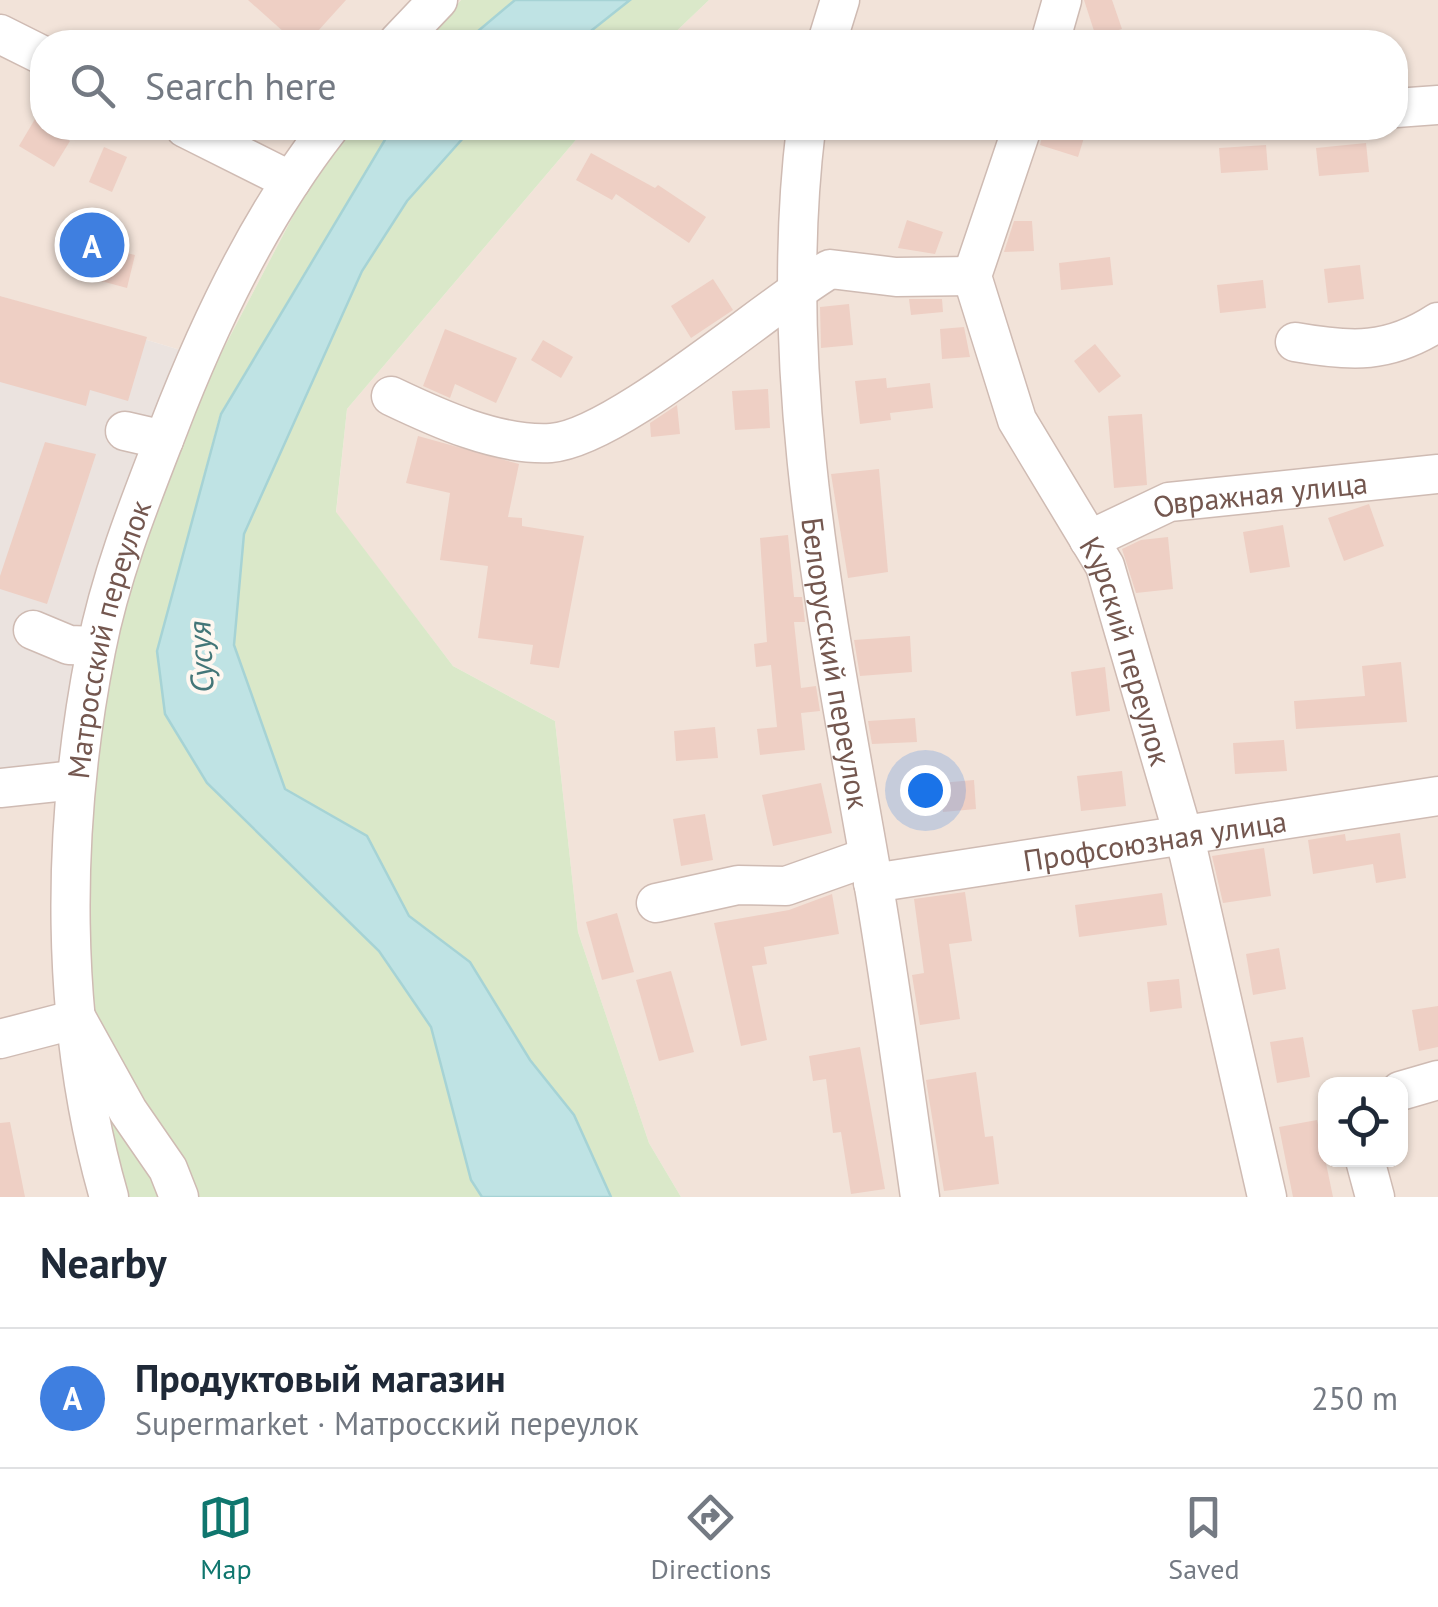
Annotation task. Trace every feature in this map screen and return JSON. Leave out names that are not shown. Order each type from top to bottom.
[{"type":"street","points":[[409,30],[438,0]]},
{"type":"street","points":[[831,30],[840,0]]},
{"type":"street","points":[[1053,30],[1062,0]]},
{"type":"street","points":[[0,34],[30,49]]},
{"type":"street","points":[[1408,107],[1438,105]]},
{"type":"street","points":[[209,140],[292,181]]},
{"type":"street","name":"Матросский переулок","points":[[109,1197],[77,1019],[70,932],[75,780],[96,646],[132,522],[236,277],[321,140]]},
{"type":"street","name":"Белорусский переулок","points":[[805,140],[798,195],[796,289],[803,432],[828,634],[871,870],[920,1197]]},
{"type":"street","points":[[391,396],[499,437],[554,443],[620,416],[796,289],[830,269],[896,277],[972,276],[1018,140]]},
{"type":"street","name":"Курский переулок","points":[[972,276],[990,345],[1017,420],[1105,566],[1181,833],[1267,1197]]},
{"type":"street","points":[[1295,342],[1345,351],[1406,343],[1438,322]]},
{"type":"street","points":[[126,431],[164,440]]},
{"type":"street","name":"Овражная улица","points":[[1089,540],[1170,502],[1438,474]]},
{"type":"street","points":[[33,630],[68,645],[96,646]]},
{"type":"street","points":[[0,788],[75,780]]},
{"type":"street","name":"Профсоюзная улица","points":[[656,904],[738,885],[786,886],[871,870],[1181,833],[1438,796]]},
{"type":"street","points":[[0,1039],[77,1019],[128,1112],[168,1168],[179,1197]]},
{"type":"street","points":[[1408,1089],[1438,1080]]},
{"type":"street","points":[[1367,1167],[1375,1197]]},
{"type":"shaded area","points":[[0,0],[461,0],[435,30],[30,30],[30,140],[339,140],[324,157],[217,361],[0,296]]},
{"type":"shaded area","points":[[709,0],[1438,0],[1438,1197],[681,1197],[649,1143],[578,932],[555,721],[453,666],[336,513],[347,409],[576,140],[1408,140],[1408,30],[678,30]]},
{"type":"shaded area","points":[[0,296],[217,361],[148,524],[98,762],[0,772]]},
{"type":"shaded area","points":[[98,762],[109,1197],[0,1197],[0,772]]},
{"type":"green space","points":[[461,0],[515,0],[479,30],[435,30]]},
{"type":"green space","points":[[630,0],[709,0],[678,30],[592,30]]},
{"type":"green space","points":[[339,140],[385,140],[220,414],[157,651],[165,714],[207,783],[379,951],[432,1028],[471,1180],[482,1197],[109,1197],[69,932],[113,644],[148,523],[217,361],[324,157]]},
{"type":"green space","points":[[461,140],[576,140],[347,409],[336,512],[453,666],[555,721],[578,932],[649,1143],[681,1197],[611,1197],[574,1115],[530,1060],[470,962],[409,916],[367,836],[285,789],[234,645],[244,534],[362,271],[407,201]]},
{"type":"water","points":[[515,0],[630,0],[592,30],[479,30]]},
{"type":"water","name":"Сусуя","points":[[385,140],[461,140],[407,201],[362,271],[244,534],[234,645],[285,789],[367,836],[409,916],[470,962],[530,1060],[574,1115],[611,1197],[482,1197],[471,1180],[431,1027],[379,951],[207,783],[165,714],[157,651],[221,414]]},
{"type":"building","points":[[248,0],[346,0],[319,30],[282,30]]},
{"type":"building","points":[[1084,0],[1112,0],[1122,29],[1094,30]]},
{"type":"building","points":[[30,127],[30,140],[70,141],[54,167],[19,146]]},
{"type":"building","points":[[1041,140],[1083,140],[1078,157],[1040,145]]},
{"type":"building","points":[[1366,143],[1369,172],[1319,176],[1316,148]]},
{"type":"building","points":[[1266,145],[1268,170],[1221,173],[1219,148]]},
{"type":"building","points":[[104,147],[127,157],[112,192],[89,182]]},
{"type":"building","points":[[591,153],[655,188],[658,185],[706,217],[689,243],[616,194],[612,200],[576,180]]},
{"type":"building","points":[[907,220],[943,232],[935,254],[898,248]]},
{"type":"building","points":[[1014,221],[1032,221],[1034,251],[1004,252]]},
{"type":"building","points":[[110,249],[135,255],[127,288],[101,281]]},
{"type":"building","points":[[1110,257],[1113,285],[1061,290],[1059,263]]},
{"type":"building","points":[[1360,265],[1364,299],[1328,303],[1324,269]]},
{"type":"building","points":[[713,279],[733,310],[691,338],[671,306]]},
{"type":"building","points":[[1263,280],[1266,308],[1220,313],[1217,285]]},
{"type":"building","points":[[0,296],[147,337],[128,401],[90,390],[86,406],[0,382]]},
{"type":"building","points":[[909,299],[942,299],[943,312],[911,315]]},
{"type":"building","points":[[849,304],[853,345],[821,348],[820,307]]},
{"type":"building","points":[[964,327],[970,357],[942,359],[940,329]]},
{"type":"building","points":[[445,329],[517,358],[496,403],[455,384],[450,398],[423,386]]},
{"type":"building","points":[[543,340],[573,357],[561,378],[531,360]]},
{"type":"building","points":[[1095,344],[1121,376],[1099,393],[1074,361]]},
{"type":"building","points":[[886,378],[887,388],[930,383],[933,408],[890,413],[891,420],[860,424],[855,381]]},
{"type":"building","points":[[768,389],[770,428],[735,430],[732,391]]},
{"type":"building","points":[[677,405],[680,434],[651,437],[650,423]]},
{"type":"building","points":[[1142,414],[1147,485],[1114,488],[1108,416]]},
{"type":"building","points":[[418,436],[519,464],[508,517],[522,518],[522,526],[584,536],[559,668],[530,664],[533,645],[478,638],[488,566],[440,560],[450,493],[406,483]]},
{"type":"building","points":[[45,442],[96,454],[47,604],[0,589],[0,576]]},
{"type":"building","points":[[879,469],[888,572],[848,578],[831,474]]},
{"type":"building","points":[[1369,504],[1384,546],[1344,561],[1328,518]]},
{"type":"building","points":[[1283,525],[1290,567],[1250,573],[1243,532]]},
{"type":"building","points":[[788,535],[794,597],[802,597],[805,622],[794,622],[801,688],[816,686],[820,711],[801,713],[805,750],[760,755],[757,729],[777,727],[771,665],[756,667],[754,644],[767,642],[760,538]]},
{"type":"building","points":[[1168,537],[1173,589],[1136,593],[1122,549],[1141,540]]},
{"type":"building","points":[[910,636],[912,672],[860,676],[854,640]]},
{"type":"building","points":[[1401,662],[1407,722],[1296,729],[1294,701],[1365,696],[1362,666]]},
{"type":"building","points":[[1105,667],[1110,711],[1076,716],[1071,672]]},
{"type":"building","points":[[915,718],[917,742],[872,744],[868,721]]},
{"type":"building","points":[[715,727],[718,758],[676,761],[674,731]]},
{"type":"building","points":[[1284,740],[1287,771],[1235,774],[1233,743]]},
{"type":"building","points":[[1122,771],[1126,806],[1081,811],[1077,776]]},
{"type":"building","points":[[974,780],[976,809],[943,812],[940,783]]},
{"type":"building","points":[[821,783],[832,833],[773,846],[762,795]]},
{"type":"building","points":[[705,814],[713,860],[681,866],[673,819]]},
{"type":"building","points":[[1400,833],[1406,878],[1376,883],[1373,864],[1313,874],[1308,840],[1345,834],[1346,841]]},
{"type":"building","points":[[1264,848],[1271,896],[1223,903],[1212,856]]},
{"type":"building","points":[[965,892],[972,941],[949,944],[960,1019],[920,1025],[912,975],[924,973],[914,899]]},
{"type":"building","points":[[1162,893],[1167,925],[1079,937],[1075,905]]},
{"type":"building","points":[[832,894],[839,934],[764,947],[767,964],[752,966],[767,1040],[741,1046],[714,923],[789,910]]},
{"type":"building","points":[[617,913],[634,972],[602,980],[586,922]]},
{"type":"building","points":[[1279,948],[1286,989],[1253,995],[1246,954]]},
{"type":"building","points":[[671,971],[694,1052],[659,1061],[636,980]]},
{"type":"building","points":[[1179,979],[1182,1008],[1150,1012],[1147,982]]},
{"type":"building","points":[[1438,1006],[1438,1047],[1419,1051],[1412,1010]]},
{"type":"building","points":[[1303,1037],[1310,1077],[1277,1083],[1270,1042]]},
{"type":"building","points":[[860,1047],[885,1189],[851,1194],[841,1132],[833,1133],[826,1079],[813,1081],[809,1056]]},
{"type":"building","points":[[976,1072],[985,1137],[993,1136],[999,1184],[944,1191],[926,1080]]},
{"type":"building","points":[[1317,1120],[1318,1167],[1327,1167],[1333,1197],[1293,1197],[1279,1127]]},
{"type":"building","points":[[10,1122],[25,1197],[0,1197],[0,1123]]},
{"type":"place","name":"Продуктовый магазин","points":[[92,245]]}]
